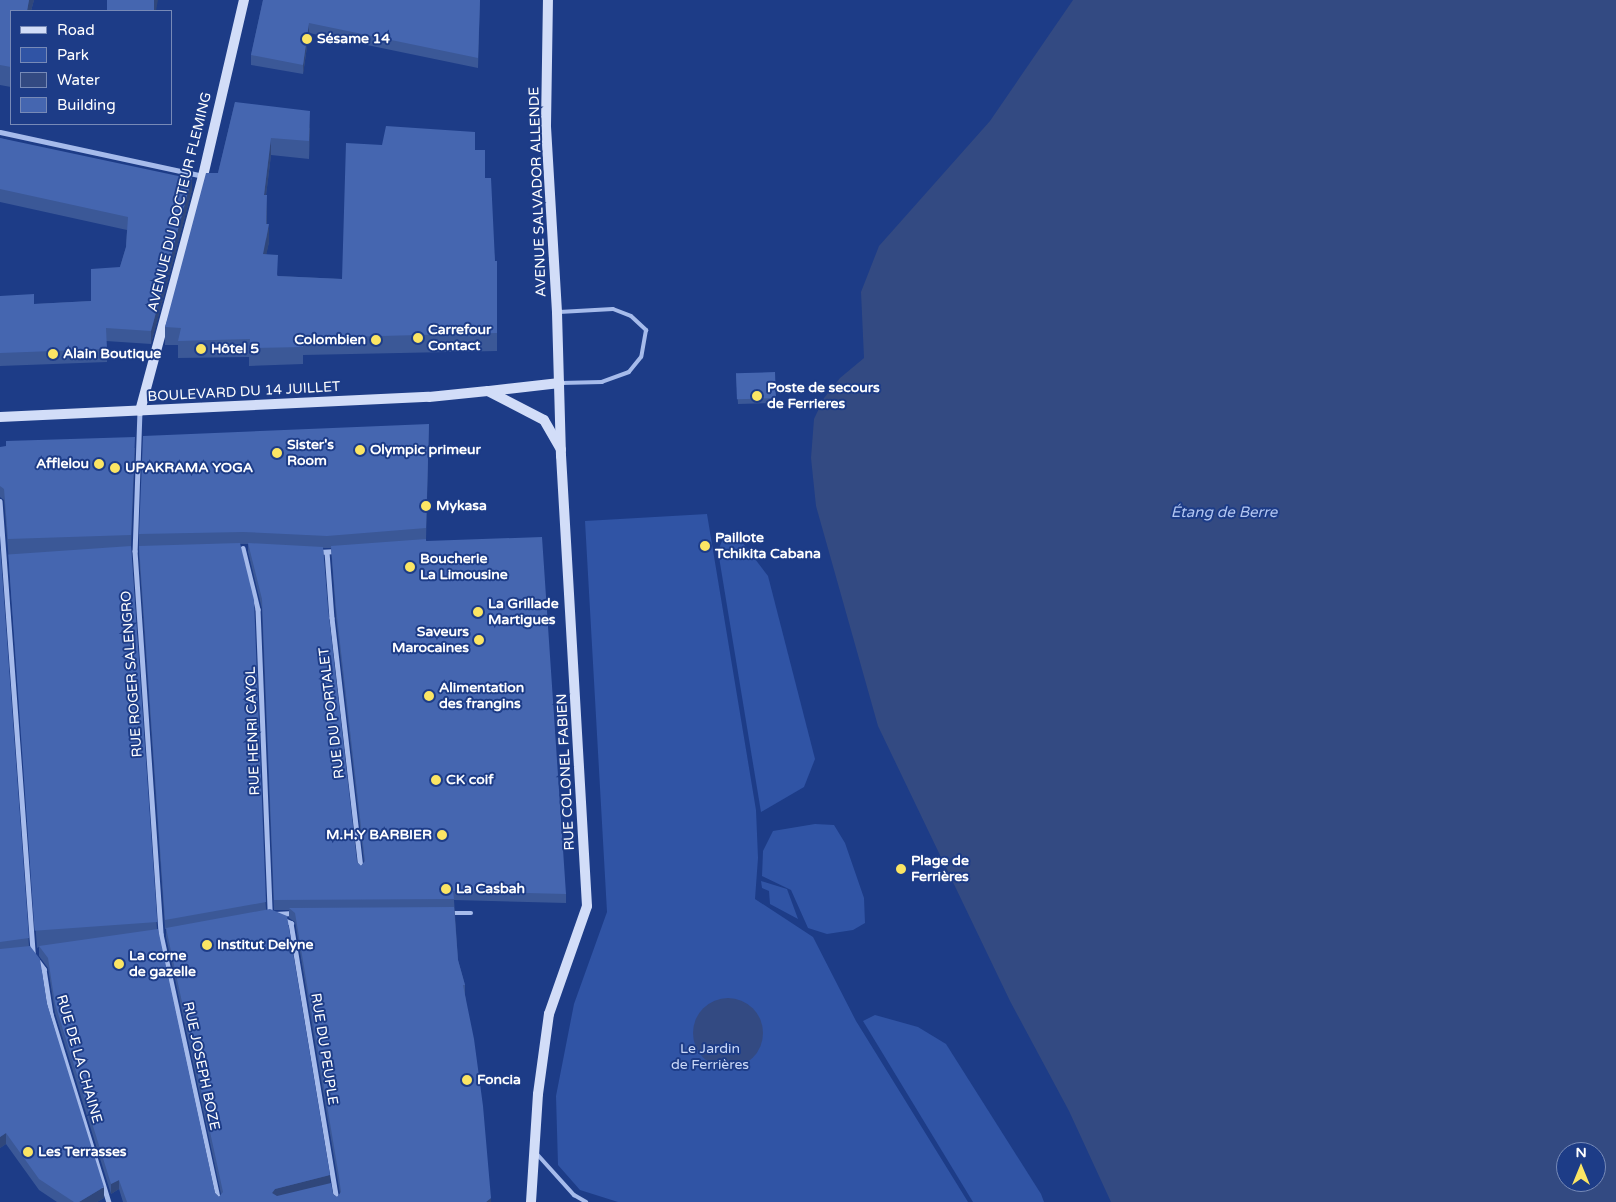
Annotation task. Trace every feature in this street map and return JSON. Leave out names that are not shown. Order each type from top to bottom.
[{"type":"main road","name":"AVENUE DU DOCTEUR FLEMING","points":[[140,411],[203,176],[244,0]]},
{"type":"main road","name":"AVENUE SALVADOR ALLENDE","points":[[548,0],[546,125],[560,383]]},
{"type":"main road","name":"BOULEVARD DU 14 JUILLET","points":[[0,417],[429,397],[560,383]]},
{"type":"main road","name":"RUE COLONEL FABIEN","points":[[531,1202],[538,1094],[549,1014],[587,906],[561,451],[560,383]]},
{"type":"main road","points":[[488,391],[544,420],[561,451]]},
{"type":"street","points":[[0,132],[203,176]]},
{"type":"street","name":"RUE ROGER SALENGRO","points":[[140,411],[135,551],[161,934]]},
{"type":"street","points":[[0,501],[1,554],[33,954]]},
{"type":"street","name":"RUE HENRI CAYOL","points":[[244,548],[258,609],[270,914]]},
{"type":"street","points":[[234,549],[253,549]]},
{"type":"street","points":[[126,551],[145,550]]},
{"type":"street","points":[[308,551],[346,551]]},
{"type":"street","name":"RUE DU PORTALET","points":[[327,552],[332,618],[361,871]]},
{"type":"street","points":[[1,554],[12,554]]},
{"type":"street","points":[[261,916],[299,913]]},
{"type":"street","points":[[443,913],[471,913]]},
{"type":"street","name":"RUE DU PEUPLE","points":[[270,914],[291,923],[337,1202]]},
{"type":"street","points":[[151,936],[170,933]]},
{"type":"street","name":"RUE JOSEPH BOZE","points":[[161,934],[219,1202]]},
{"type":"street","points":[[25,954],[43,952]]},
{"type":"street","name":"RUE DE LA CHAINE","points":[[33,954],[44,969],[52,1014],[109,1202]]},
{"type":"street","points":[[327,1189],[335,1187]]},
{"type":"lane","points":[[557,312],[613,309],[631,316],[646,330],[641,357],[629,372],[602,382],[560,383]]},
{"type":"lane","points":[[535,1152],[574,1195],[586,1202]]},
{"type":"green space","name":"Le Jardin de Ferrières","points":[[707,514],[756,810],[758,858],[755,899],[813,937],[856,1021],[968,1202],[618,1202],[580,1190],[558,1165],[556,1096],[574,1004],[607,912],[585,521]]},
{"type":"green space","points":[[724,536],[742,542],[768,576],[815,759],[804,787],[761,812],[718,551]]},
{"type":"green space","points":[[815,824],[834,825],[845,843],[864,898],[865,923],[853,930],[827,934],[808,928],[791,890],[762,876],[763,851],[773,831]]},
{"type":"green space","points":[[761,881],[787,889],[798,919],[770,904],[769,891],[762,888]]},
{"type":"green space","points":[[875,1015],[918,1027],[946,1044],[1041,1194],[1044,1202],[973,1202],[863,1021]]},
{"type":"water","name":"Étang de Berre","points":[[1073,0],[1616,0],[1616,1202],[1111,1202],[1069,1111],[1010,1001],[878,726],[816,506],[811,458],[814,419],[824,398],[840,378],[864,358],[861,292],[879,246],[990,121]]},
{"type":"water","points":[[728,998],[747,1004],[757,1014],[763,1033],[757,1052],[747,1062],[728,1068],[709,1062],[699,1052],[693,1033],[699,1014],[709,1004]]},
{"type":"building","points":[[0,0],[29,0],[27,10],[10,10],[10,67],[0,65]]},
{"type":"building","points":[[107,0],[154,0],[154,10],[107,10]]},
{"type":"building","points":[[263,0],[480,0],[478,58],[309,23],[303,65],[251,55]]},
{"type":"building","points":[[235,102],[310,111],[309,141],[271,138],[264,195],[267,195],[266,224],[269,224],[263,254],[278,255],[277,276],[342,279],[346,143],[382,145],[386,126],[475,132],[475,150],[485,150],[485,178],[491,178],[495,261],[497,261],[497,333],[303,338],[303,347],[249,348],[250,339],[178,341],[181,328],[165,327],[206,173],[218,173]]},
{"type":"building","points":[[0,138],[183,177],[192,177],[151,331],[106,328],[107,349],[0,353],[0,296],[34,294],[34,304],[91,301],[91,269],[120,267],[126,247],[128,217],[0,189]]},
{"type":"building","name":"Poste de secours de Ferrieres","points":[[775,372],[776,398],[737,399],[736,373]]},
{"type":"building","points":[[429,424],[426,528],[327,536],[243,532],[139,534],[143,436]]},
{"type":"building","points":[[135,437],[131,535],[8,539],[4,489],[0,486],[0,447],[6,446],[6,441]]},
{"type":"building","points":[[542,537],[566,894],[453,891],[454,899],[274,900],[262,599],[248,543],[323,547],[328,609],[357,862],[361,866],[365,861],[336,608],[331,546],[426,539],[426,541]]},
{"type":"building","points":[[240,543],[254,600],[266,902],[165,920],[139,546]]},
{"type":"building","points":[[0,546],[29,938],[0,942]]},
{"type":"building","points":[[131,546],[157,922],[35,931],[8,555]]},
{"type":"building","points":[[454,907],[458,960],[465,985],[463,985],[474,1039],[483,1106],[491,1198],[486,1202],[127,1202],[119,1180],[111,1184],[55,1004],[48,958],[39,946],[158,929],[215,1193],[219,1197],[223,1192],[166,928],[270,909],[287,916],[330,1175],[275,1189],[272,1193],[277,1196],[331,1183],[333,1194],[337,1197],[341,1192],[339,1177],[295,913],[289,908]]},
{"type":"building","points":[[30,946],[40,959],[47,1004],[104,1187],[79,1202],[74,1202],[39,1179],[6,1133],[0,1137],[0,949]]},
{"type":"place","name":"Sésame 14","points":[[307,39]]},
{"type":"place","name":"Carrefour Contact","points":[[418,338]]},
{"type":"place","name":"Colombien","points":[[376,340]]},
{"type":"place","name":"Hôtel 5","points":[[201,349]]},
{"type":"place","name":"Alain Boutique","points":[[53,354]]},
{"type":"place","name":"Poste de secours de Ferrieres","points":[[757,396]]},
{"type":"place","name":"Olympic primeur","points":[[360,450]]},
{"type":"place","name":"Sister's Room","points":[[277,453]]},
{"type":"place","name":"Afflelou","points":[[99,464]]},
{"type":"place","name":"UPAKRAMA YOGA","points":[[115,468]]},
{"type":"place","name":"Mykasa","points":[[426,506]]},
{"type":"place","name":"Paillote Tchikita Cabana","points":[[705,546]]},
{"type":"place","name":"Boucherie La Limousine","points":[[410,567]]},
{"type":"place","name":"La Grillade Martigues","points":[[478,612]]},
{"type":"place","name":"Saveurs Marocaines","points":[[479,640]]},
{"type":"place","name":"Alimentation des frangins","points":[[429,696]]},
{"type":"place","name":"CK coif","points":[[436,780]]},
{"type":"place","name":"M.H.Y BARBIER","points":[[442,835]]},
{"type":"place","name":"Plage de Ferrières","points":[[901,869]]},
{"type":"place","name":"La Casbah","points":[[446,889]]},
{"type":"place","name":"Institut Delyne","points":[[207,945]]},
{"type":"place","name":"La corne de gazelle","points":[[119,964]]},
{"type":"place","name":"Foncia","points":[[467,1080]]},
{"type":"place","name":"Les Terrasses","points":[[28,1152]]}]
